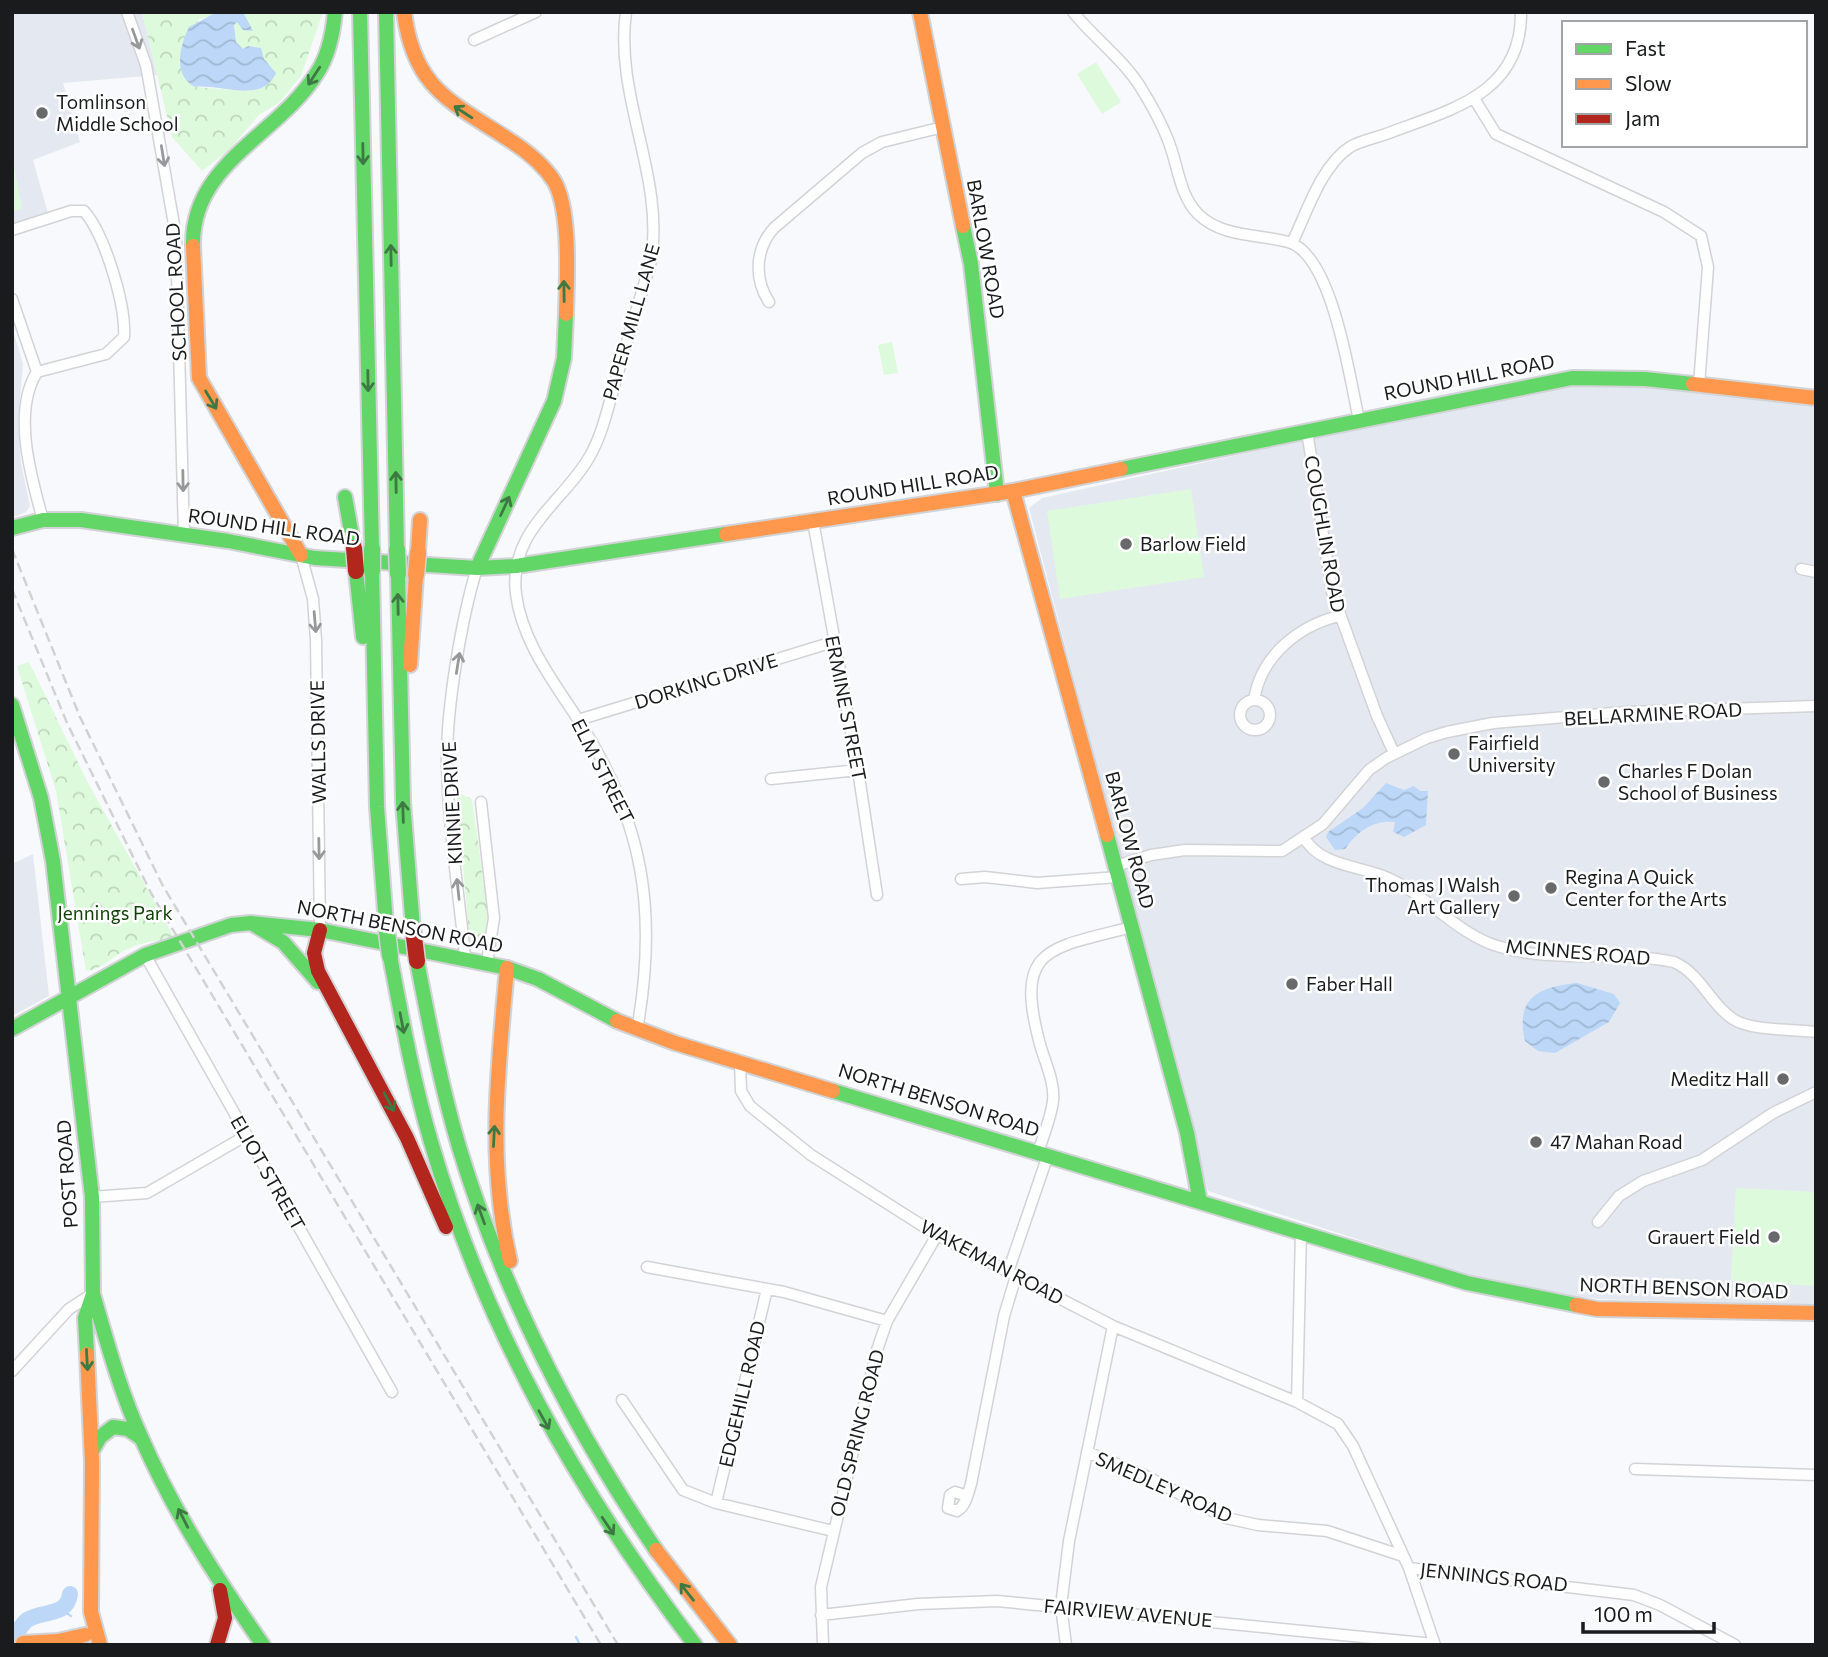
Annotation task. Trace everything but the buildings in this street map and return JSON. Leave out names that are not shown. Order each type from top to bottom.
[{"type":"main road","points":[[301,555],[199,378],[196,362],[192,233],[199,205],[218,171],[299,95],[316,75],[327,52],[335,12]]},
{"type":"main road","points":[[360,12],[372,549],[364,571]]},
{"type":"main road","points":[[386,12],[402,770],[413,929],[434,1052],[458,1144],[488,1234],[525,1323],[567,1407],[615,1489],[669,1568],[729,1644]]},
{"type":"main road","points":[[404,12],[413,55],[429,84],[453,106],[541,163],[557,184],[562,205],[562,374],[554,401],[477,568]]},
{"type":"main road","name":"BARLOW ROAD","points":[[920,12],[971,264],[1005,493],[1117,871],[1186,1133],[1200,1202]]},
{"type":"main road","name":"ROUND HILL ROAD","points":[[12,528],[43,520],[80,520],[301,555],[477,568],[516,566],[1005,493],[1572,378],[1645,379],[1816,398]]},
{"type":"main road","points":[[345,497],[354,548],[364,571],[386,924],[414,1080],[444,1185],[484,1295],[525,1384]]},
{"type":"main road","points":[[402,770],[420,520]]},
{"type":"main road","name":"POST ROAD","points":[[12,705],[41,798],[60,901],[92,1197],[93,1294],[85,1318],[92,1451],[91,1612],[85,1640]]},
{"type":"main road","points":[[251,923],[270,931],[290,949],[347,1023]]},
{"type":"main road","name":"NORTH BENSON ROAD","points":[[12,1029],[145,955],[231,925],[251,923],[320,930],[465,957],[507,968],[538,979],[604,1016],[637,1030],[1467,1283],[1554,1302],[1597,1308],[1816,1313]]},
{"type":"main road","points":[[320,930],[314,953],[316,964],[408,1138],[465,1270],[525,1384],[605,1522],[695,1645]]},
{"type":"main road","points":[[507,968],[495,1111],[493,1183],[499,1222],[525,1323]]},
{"type":"main road","points":[[93,1294],[118,1379],[141,1438],[216,1578],[263,1645]]},
{"type":"main road","points":[[92,1451],[100,1437],[113,1427],[128,1429],[141,1438]]},
{"type":"main road","points":[[216,1578],[226,1614],[219,1645]]},
{"type":"main road","points":[[91,1612],[100,1645]]},
{"type":"main road","points":[[219,1645],[247,1620]]},
{"type":"main road","points":[[20,1642],[85,1640]]},
{"type":"street","name":"SCHOOL ROAD","points":[[127,12],[146,65],[176,236],[184,535]]},
{"type":"street","points":[[474,40],[536,12]]},
{"type":"street","name":"PAPER MILL LANE","points":[[516,566],[533,527],[551,502],[577,477],[592,452],[652,261],[655,208],[622,50],[626,12]]},
{"type":"street","points":[[1073,12],[1140,85],[1169,142],[1189,203],[1198,214],[1224,229],[1292,243],[1309,260],[1331,298],[1359,420]]},
{"type":"street","points":[[1292,243],[1326,173],[1350,147],[1475,100],[1506,71],[1519,43],[1521,12]]},
{"type":"street","points":[[1475,100],[1496,134],[1664,212],[1701,236],[1708,267],[1699,384]]},
{"type":"street","points":[[769,302],[759,281],[759,259],[764,243],[774,229],[862,153],[882,142],[943,127]]},
{"type":"street","points":[[12,230],[71,211],[84,211],[95,223],[125,317],[124,337],[106,354],[37,372],[29,385],[26,402],[28,462],[43,520]]},
{"type":"street","points":[[12,299],[37,372]]},
{"type":"street","name":"COUGHLIN ROAD","points":[[1307,431],[1327,568],[1339,616],[1394,754]]},
{"type":"street","name":"ERMINE STREET","points":[[813,521],[833,642],[859,769],[877,895]]},
{"type":"street","name":"WALLS DRIVE","points":[[301,555],[313,599],[316,640],[320,930]]},
{"type":"street","name":"ELM STREET","points":[[516,566],[516,595],[533,647],[553,686],[579,720],[628,815],[636,842],[649,954],[637,1030]]},
{"type":"street","name":"KINNIE DRIVE","points":[[465,957],[448,788],[447,742],[464,629],[477,568]]},
{"type":"street","points":[[1801,569],[1816,572]]},
{"type":"street","points":[[1254,700],[1259,680],[1285,643],[1316,622],[1339,616]]},
{"type":"street","name":"DORKING DRIVE","points":[[579,720],[833,642]]},
{"type":"street","name":"BELLARMINE ROAD","points":[[961,879],[985,877],[1037,883],[1117,871],[1151,855],[1185,850],[1273,853],[1323,824],[1369,770],[1394,754],[1427,738],[1493,723],[1625,712],[1816,706]]},
{"type":"street","points":[[771,779],[859,769]]},
{"type":"street","points":[[481,802],[494,918],[487,962]]},
{"type":"street","name":"MCINNES ROAD","points":[[1304,837],[1315,851],[1327,858],[1392,880],[1462,929],[1491,944],[1526,952],[1674,961],[1689,970],[1732,1019],[1753,1026],[1816,1032]]},
{"type":"street","points":[[967,1496],[984,1430],[1012,1274],[1043,1154],[1053,1100],[1032,1014],[1029,991],[1034,972],[1044,957],[1061,945],[1132,928]]},
{"type":"street","name":"ELIOT STREET","points":[[145,955],[392,1392]]},
{"type":"street","name":"WAKEMAN ROAD","points":[[740,1061],[741,1091],[750,1106],[811,1155],[937,1235],[1113,1326],[1297,1402],[1338,1424],[1347,1434],[1409,1567],[1434,1645]]},
{"type":"street","points":[[1598,1222],[1619,1196],[1643,1181],[1702,1160],[1773,1113],[1816,1093]]},
{"type":"street","points":[[92,1197],[147,1193],[247,1135]]},
{"type":"street","points":[[1297,1402],[1301,1232]]},
{"type":"street","name":"OLD SPRING ROAD","points":[[823,1645],[821,1587],[877,1350],[887,1321],[937,1235]]},
{"type":"street","points":[[647,1267],[767,1289],[887,1321]]},
{"type":"street","name":"EDGEHILL ROAD","points":[[716,1503],[767,1289]]},
{"type":"street","points":[[12,1371],[69,1309],[93,1294]]},
{"type":"street","points":[[1066,1645],[1061,1606],[1069,1541],[1113,1326]]},
{"type":"street","points":[[622,1400],[680,1487],[716,1503],[833,1531]]},
{"type":"street","name":"SMEDLEY ROAD","points":[[1087,1452],[1144,1475],[1226,1518],[1345,1535],[1403,1556]]},
{"type":"street","points":[[1635,1469],[1816,1475]]},
{"type":"street","name":"JENNINGS ROAD","points":[[1409,1567],[1634,1595],[1660,1605],[1735,1645]]},
{"type":"street","name":"FAIRVIEW AVENUE","points":[[821,1615],[918,1604],[997,1601],[1356,1635],[1434,1645]]},
{"type":"street","points":[[1348,1645],[1356,1635]]},
{"type":"shaded area","name":"Tomlinson Middle School","points":[[12,12],[142,12],[157,75],[63,83],[80,142],[33,160],[48,213],[12,224]]},
{"type":"shaded area","points":[[12,327],[23,364],[18,422],[21,463],[30,506],[26,512],[12,518]]},
{"type":"shaded area","name":"Fairfield University","points":[[1630,383],[1816,402],[1816,1306],[1598,1299],[1545,1293],[1465,1274],[1208,1191],[1029,508],[1042,498],[1480,402],[1577,385]]},
{"type":"shaded area","points":[[33,854],[49,996],[12,1016],[12,864]]},
{"type":"green space","points":[[142,12],[217,12],[218,15],[199,19],[179,63],[186,80],[195,87],[249,91],[274,78],[236,42],[234,25],[237,21],[243,30],[252,31],[243,12],[323,12],[301,76],[280,102],[259,115],[228,151],[202,171],[172,137]]},
{"type":"green space","points":[[1096,62],[1121,102],[1102,114],[1077,74]]},
{"type":"green space","points":[[12,154],[22,209],[12,211]]},
{"type":"green space","points":[[892,342],[898,373],[884,375],[878,345]]},
{"type":"green space","name":"Barlow Field","points":[[1191,489],[1204,577],[1060,599],[1047,511]]},
{"type":"green space","name":"Jennings Park","points":[[29,662],[88,783],[175,939],[153,941],[133,947],[100,967],[86,971],[56,791],[17,666]]},
{"type":"green space","points":[[456,792],[472,799],[488,914],[485,940],[470,942]]},
{"type":"green space","name":"Grauert Field","points":[[1736,1188],[1816,1192],[1816,1286],[1731,1281]]},
{"type":"water","points":[[217,12],[243,12],[253,31],[243,30],[237,22],[234,25],[236,42],[243,49],[248,46],[261,48],[264,59],[276,73],[269,83],[261,88],[239,90],[195,87],[188,82],[183,75],[180,60],[189,27]]},
{"type":"water","points":[[1386,783],[1404,790],[1414,786],[1420,791],[1428,791],[1426,825],[1404,837],[1393,832],[1395,822],[1380,823],[1361,832],[1345,849],[1335,850],[1326,837],[1328,832],[1363,808]]},
{"type":"water","points":[[1577,983],[1614,994],[1620,1003],[1609,1022],[1555,1053],[1538,1051],[1525,1041],[1523,1014],[1527,1005],[1541,992]]},
{"type":"waterway","points":[[12,1639],[27,1620],[59,1610],[68,1601],[70,1594]]},
{"type":"waterway","points":[[62,1610],[71,1616]]},
{"type":"waterway","points":[[576,1637],[580,1645]]},
{"type":"railway","points":[[12,549],[80,717],[163,886],[618,1645]]},
{"type":"railway","points":[[12,589],[67,723],[151,893],[601,1645]]},
{"type":"traffic: fast","points":[[193,246],[196,217],[206,193],[221,171],[301,95],[317,73],[330,44],[335,12]]},
{"type":"traffic: fast","points":[[360,12],[372,549]]},
{"type":"traffic: fast","points":[[386,12],[397,550]]},
{"type":"traffic: fast","points":[[963,226],[971,264],[997,494]]},
{"type":"traffic: fast","points":[[477,568],[554,401],[564,358],[566,314]]},
{"type":"traffic: fast","points":[[1121,469],[1572,378],[1645,379],[1693,384]]},
{"type":"traffic: fast","points":[[345,497],[354,548]]},
{"type":"traffic: fast","points":[[12,528],[43,520],[81,520],[228,541],[315,558],[477,568],[516,566],[726,534]]},
{"type":"traffic: fast","points":[[372,549],[372,571]]},
{"type":"traffic: fast","points":[[397,550],[398,574]]},
{"type":"traffic: fast","points":[[356,571],[363,637]]},
{"type":"traffic: fast","points":[[372,571],[377,807],[386,924]]},
{"type":"traffic: fast","points":[[398,574],[403,802],[413,929]]},
{"type":"traffic: fast","points":[[12,705],[41,798],[53,861],[92,1197],[93,1294],[85,1318],[87,1354]]},
{"type":"traffic: fast","points":[[1107,835],[1187,1133],[1200,1202]]},
{"type":"traffic: fast","points":[[12,1029],[145,955],[231,925],[251,923],[320,930],[507,968],[538,979],[617,1021]]},
{"type":"traffic: fast","points":[[251,923],[283,942],[318,982]]},
{"type":"traffic: fast","points":[[386,924],[390,956]]},
{"type":"traffic: fast","points":[[390,956],[408,1050],[431,1142],[453,1211],[507,1343],[574,1467],[652,1587],[695,1645]]},
{"type":"traffic: fast","points":[[417,961],[459,1147],[496,1254],[568,1406],[656,1550]]},
{"type":"traffic: fast","points":[[833,1091],[1467,1283],[1576,1305]]},
{"type":"traffic: fast","points":[[93,1294],[133,1420],[167,1491],[197,1544],[263,1645]]},
{"type":"traffic: fast","points":[[92,1451],[100,1437],[113,1427],[128,1429],[141,1438]]},
{"type":"traffic: slow","points":[[404,12],[417,60],[439,91],[529,154],[554,181],[566,227],[566,314]]},
{"type":"traffic: slow","points":[[920,12],[963,226]]},
{"type":"traffic: slow","points":[[193,246],[199,378],[301,555]]},
{"type":"traffic: slow","points":[[1693,384],[1816,398]]},
{"type":"traffic: slow","points":[[726,534],[1013,491],[1121,469]]},
{"type":"traffic: slow","points":[[1013,491],[1107,835]]},
{"type":"traffic: slow","points":[[418,552],[420,520]]},
{"type":"traffic: slow","points":[[416,575],[418,552]]},
{"type":"traffic: slow","points":[[410,665],[416,575]]},
{"type":"traffic: slow","points":[[507,968],[496,1115],[499,1188],[510,1261]]},
{"type":"traffic: slow","points":[[617,1021],[675,1043],[833,1091]]},
{"type":"traffic: slow","points":[[1576,1305],[1597,1309],[1816,1313]]},
{"type":"traffic: slow","points":[[87,1354],[92,1462],[91,1612],[100,1645]]},
{"type":"traffic: slow","points":[[656,1550],[730,1645]]},
{"type":"traffic: slow","points":[[23,1643],[58,1641],[85,1635]]},
{"type":"traffic: jam","points":[[354,548],[356,571]]},
{"type":"traffic: jam","points":[[413,929],[417,961]]},
{"type":"traffic: jam","points":[[320,930],[314,953],[318,971],[407,1138],[446,1227]]},
{"type":"traffic: jam","points":[[217,1645],[225,1618],[220,1590]]},
{"type":"place","name":"Tomlinson Middle School","points":[[42,113]]},
{"type":"place","name":"Barlow Field","points":[[1126,544]]},
{"type":"place","name":"Fairfield University","points":[[1454,754]]},
{"type":"place","name":"Charles F Dolan School of Business","points":[[1604,782]]},
{"type":"place","name":"Regina A Quick Center for the Arts","points":[[1551,888]]},
{"type":"place","name":"Thomas J Walsh Art Gallery","points":[[1514,896]]},
{"type":"place","name":"Faber Hall","points":[[1292,984]]},
{"type":"place","name":"Meditz Hall","points":[[1783,1079]]},
{"type":"place","name":"47 Mahan Road","points":[[1536,1142]]},
{"type":"place","name":"Grauert Field","points":[[1774,1237]]}]
